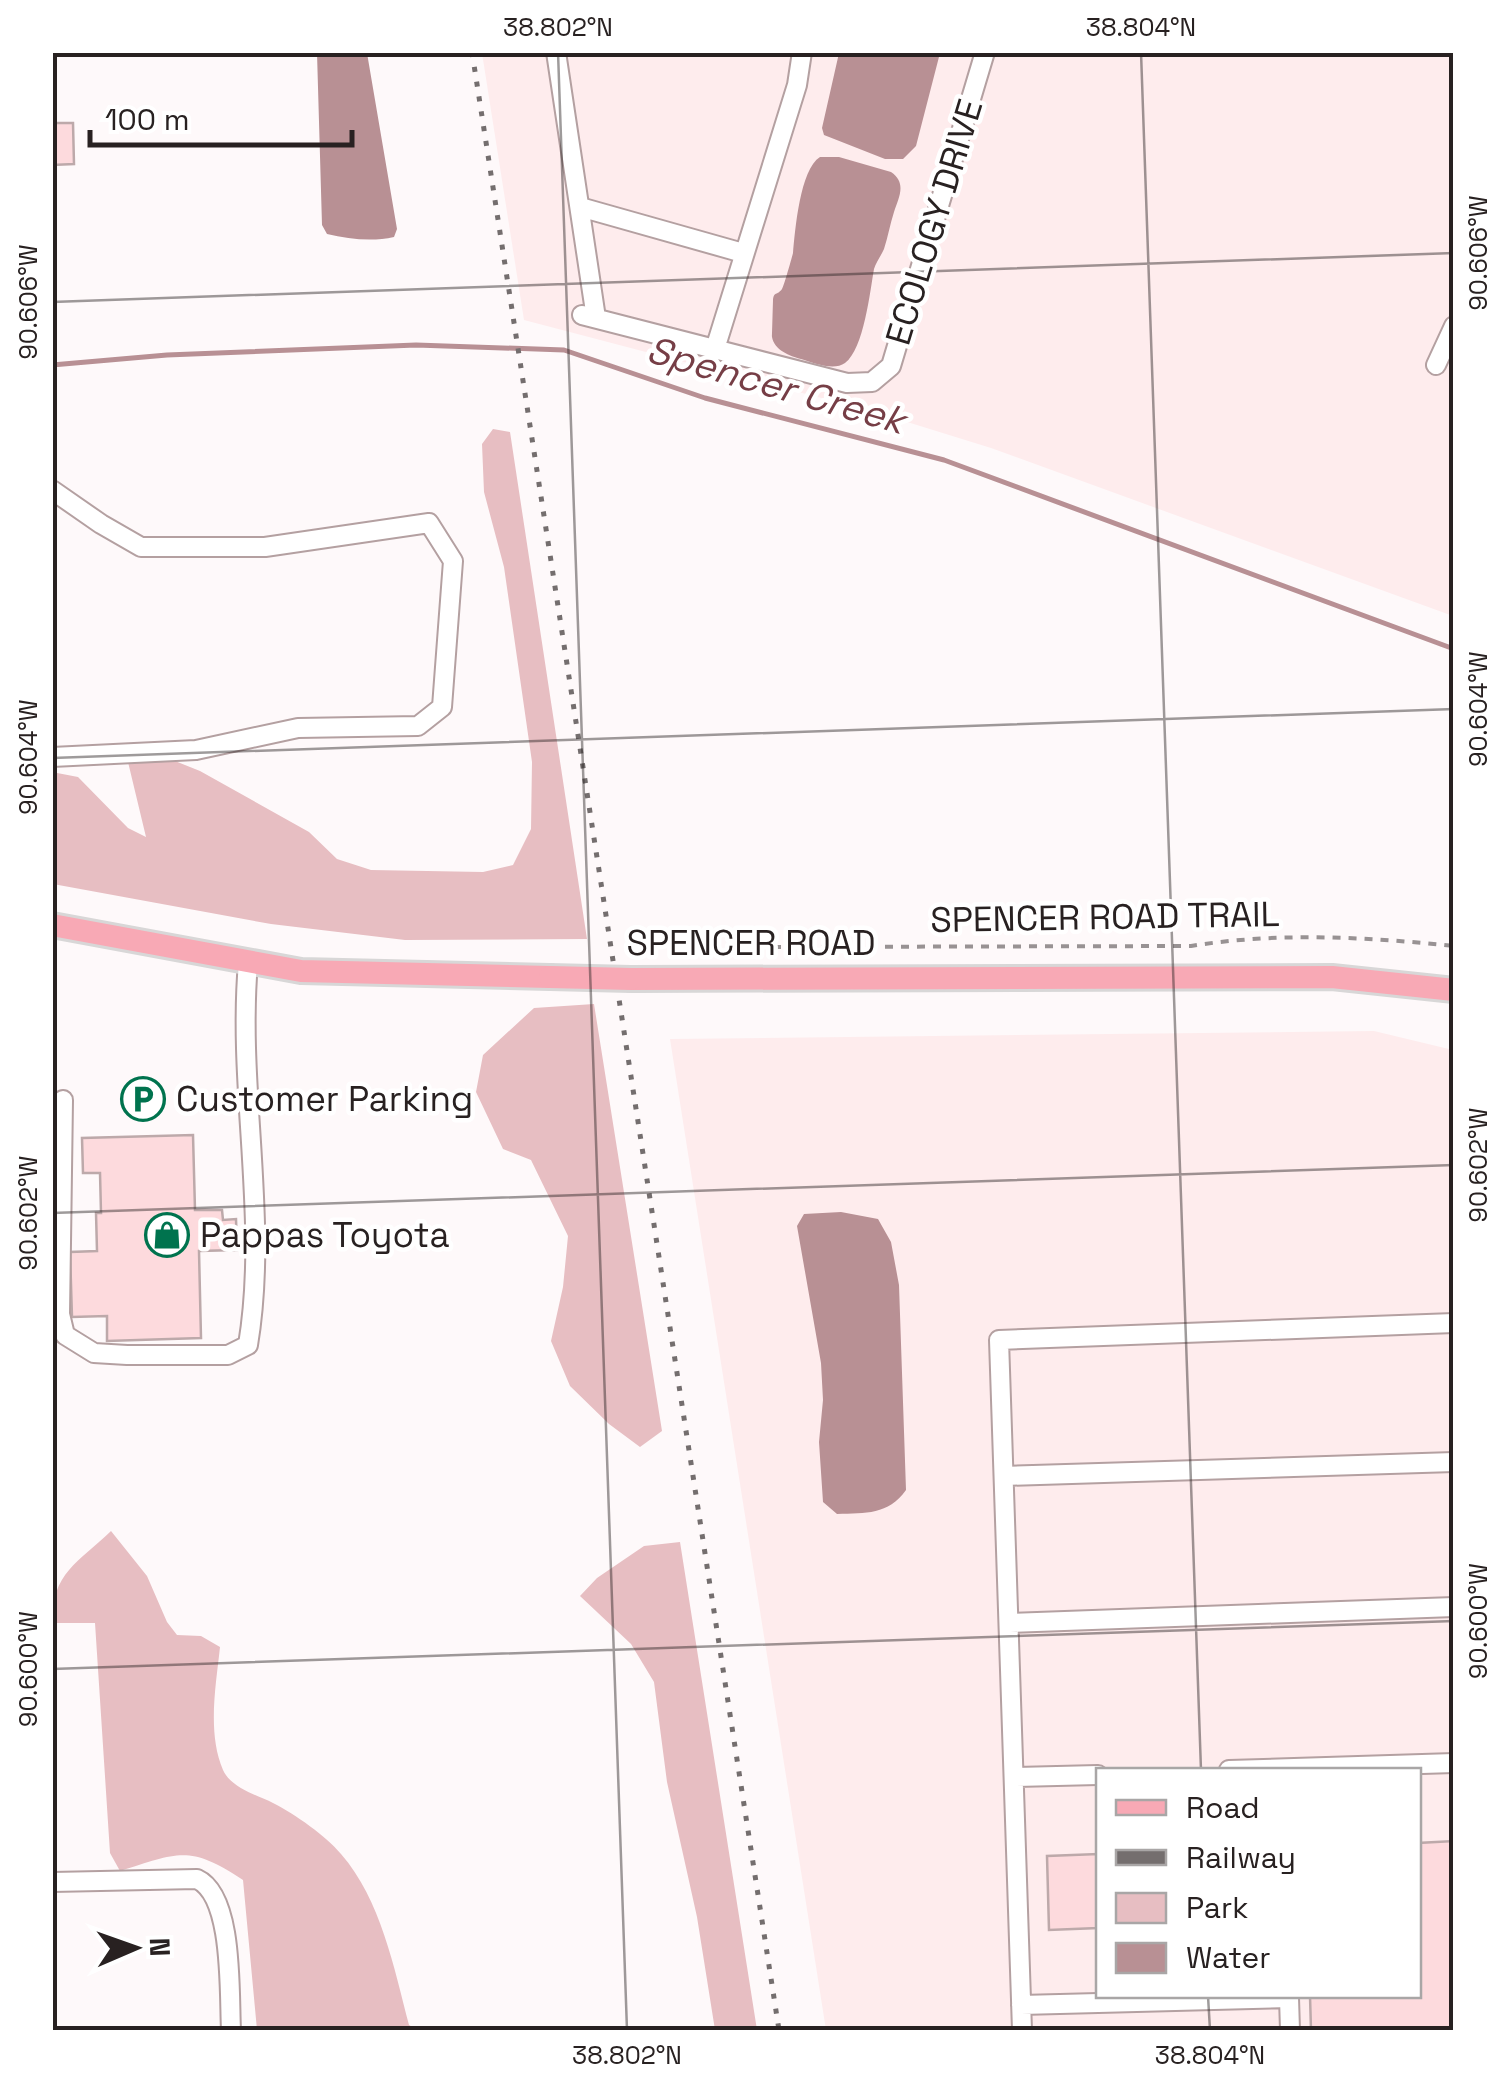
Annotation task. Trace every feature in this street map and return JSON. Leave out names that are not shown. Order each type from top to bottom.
[{"type":"main road","name":"SPENCER ROAD","points":[[52,925],[248,963],[359,974],[631,979],[1332,977],[1454,990]]},
{"type":"street","points":[[556,52],[580,207],[589,316],[715,349],[797,84],[802,52]]},
{"type":"street","name":"ECOLOGY DRIVE","points":[[715,349],[847,382],[872,382],[891,366],[985,52]]},
{"type":"street","points":[[580,207],[743,253]]},
{"type":"street","points":[[1436,364],[1449,348],[1454,326]]},
{"type":"street","points":[[52,490],[141,546],[264,547],[429,523],[453,561],[442,706],[418,726],[298,728],[196,750],[52,757]]},
{"type":"street","points":[[63,1100],[60,1314],[66,1335],[94,1353],[228,1355],[248,1345],[254,1308],[252,1130],[245,999],[248,963]]},
{"type":"street","points":[[1022,2030],[999,1340],[1454,1323]]},
{"type":"street","points":[[1004,1476],[1454,1462]]},
{"type":"street","points":[[1010,1623],[1454,1607]]},
{"type":"street","points":[[1304,1768],[1454,1764]]},
{"type":"street","points":[[1016,1777],[1096,1774]]},
{"type":"street","points":[[52,1882],[196,1880],[208,1884],[222,1912],[231,2030]]},
{"type":"street","points":[[1021,2005],[1288,1998],[1290,2030]]},
{"type":"path","name":"SPENCER ROAD TRAIL","points":[[757,947],[1191,946],[1232,939],[1308,937],[1392,939],[1454,946]]},
{"type":"shaded area","points":[[482,53],[1453,53],[1453,616],[991,448],[875,412],[524,320]]},
{"type":"shaded area","points":[[1374,1031],[1453,1050],[1453,2030],[826,2030],[670,1039]]},
{"type":"green space","points":[[493,429],[510,432],[587,939],[405,940],[271,924],[53,884],[52,772],[78,777],[128,828],[146,837],[128,762],[165,757],[200,771],[309,832],[337,859],[371,870],[483,872],[513,865],[531,829],[532,762],[504,567],[484,492],[482,444]]},
{"type":"green space","points":[[594,1004],[662,1431],[640,1447],[609,1424],[570,1386],[551,1341],[563,1287],[568,1236],[531,1160],[503,1149],[476,1092],[483,1055],[534,1008]]},
{"type":"green space","points":[[111,1531],[147,1576],[167,1622],[177,1635],[201,1636],[220,1647],[214,1725],[223,1770],[238,1786],[282,1808],[319,1833],[355,1872],[384,1935],[409,2025],[417,2030],[257,2030],[243,1880],[209,1861],[183,1855],[120,1871],[110,1853],[95,1623],[52,1623],[62,1580]]},
{"type":"green space","points":[[680,1542],[757,2030],[715,2030],[697,1917],[667,1782],[654,1682],[631,1644],[580,1596],[597,1578],[644,1546]]},
{"type":"water","points":[[317,53],[367,53],[397,229],[394,237],[344,237],[327,234],[322,225]]},
{"type":"water","points":[[839,53],[940,53],[916,146],[903,159],[885,159],[824,135],[822,128]]},
{"type":"water","points":[[820,157],[839,157],[891,172],[900,186],[884,249],[874,269],[857,346],[845,363],[835,366],[788,354],[776,346],[772,337],[773,297],[782,289],[792,256],[803,187]]},
{"type":"water","points":[[841,1212],[878,1219],[891,1242],[899,1285],[906,1490],[892,1504],[867,1513],[837,1514],[823,1502],[819,1442],[821,1363],[797,1226],[804,1214]]},
{"type":"building","points":[[52,123],[73,123],[74,164],[52,165]]},
{"type":"building","name":"Pappas Toyota","points":[[193,1135],[195,1210],[222,1210],[223,1220],[236,1219],[237,1250],[199,1251],[201,1338],[107,1341],[107,1316],[72,1317],[70,1252],[97,1251],[96,1213],[101,1213],[100,1173],[83,1173],[82,1138]]},
{"type":"building","points":[[1454,1841],[1454,2030],[1311,2030],[1310,1998],[1421,1998],[1421,1843]]},
{"type":"building","points":[[1096,1854],[1096,1928],[1049,1930],[1047,1856]]},
{"type":"waterway","name":"Spencer Creek","points":[[52,365],[167,355],[416,345],[564,350],[705,398],[944,460],[1454,649]]},
{"type":"railway","points":[[472,52],[779,2030]]},
{"type":"place","name":"Customer Parking","points":[[143,1099]]},
{"type":"place","name":"Pappas Toyota","points":[[167,1235]]}]
